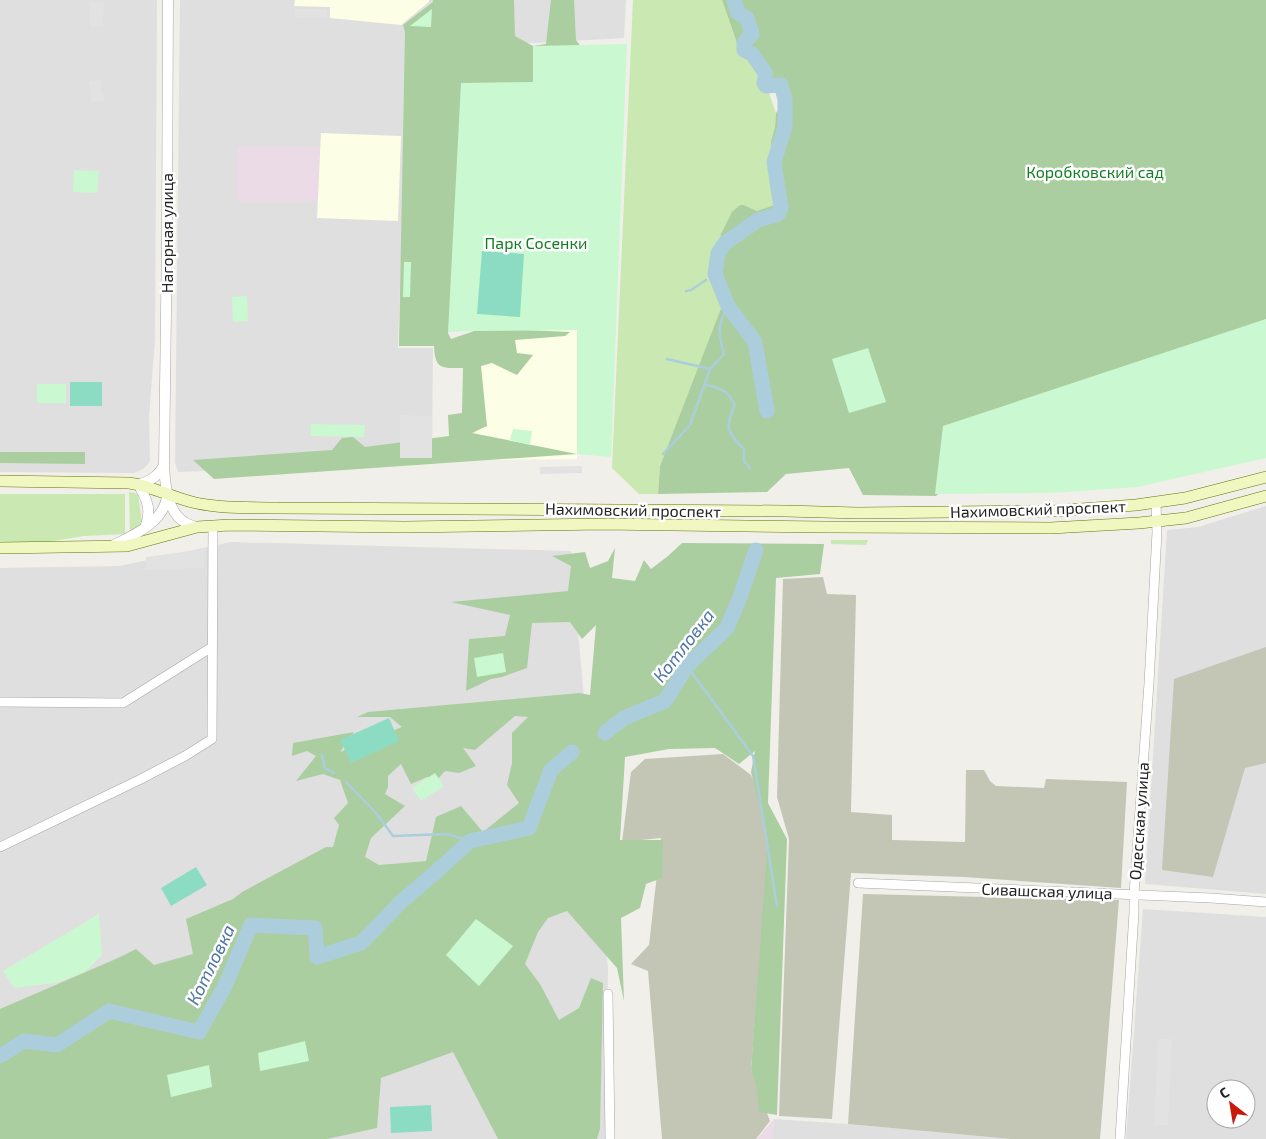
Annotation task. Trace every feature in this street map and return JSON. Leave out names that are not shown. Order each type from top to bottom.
[{"type":"main road","name":"Нахимовский проспект","points":[[0,481],[129,482],[196,503],[217,506],[858,513],[1053,511],[1136,505],[1185,498],[1266,477]]},
{"type":"main road","name":"Нахимовский проспект","points":[[0,548],[112,547],[134,544],[197,527],[230,525],[405,527],[603,524],[1051,528],[1139,523],[1186,518],[1266,496]]},
{"type":"street","name":"Нагорная улица","points":[[168,0],[164,465],[165,483],[172,508],[184,522],[197,527]]},
{"type":"street","points":[[145,528],[148,522],[148,506],[139,484],[149,481],[156,476],[164,465]]},
{"type":"street","points":[[164,465],[172,491],[196,499],[203,504]]},
{"type":"street","points":[[145,528],[161,513],[167,502],[168,495]]},
{"type":"street","name":"Одесская улица","points":[[1120,1139],[1134,894],[1149,684],[1158,521],[1156,503]]},
{"type":"street","points":[[0,847],[139,780],[185,756],[212,739],[213,526]]},
{"type":"street","name":"Нахимовский проспект","points":[[112,547],[145,528]]},
{"type":"street","points":[[0,702],[124,703],[212,646]]},
{"type":"street","name":"Сивашская улица","points":[[858,883],[1134,894],[1266,902]]},
{"type":"street","points":[[608,994],[610,1139]]},
{"type":"shaded area","points":[[0,0],[157,0],[155,339],[149,417],[150,460],[143,469],[134,473],[0,472]]},
{"type":"shaded area","points":[[180,0],[626,0],[624,38],[408,50],[398,348],[433,348],[432,458],[400,458],[178,472],[175,462]]},
{"type":"shaded area","points":[[295,0],[429,0],[429,2],[401,25],[330,18],[330,7],[294,6]]},
{"type":"shaded area","points":[[90,2],[104,3],[103,27],[90,27]]},
{"type":"shaded area","points":[[295,9],[327,9],[327,17],[295,18]]},
{"type":"shaded area","points":[[101,80],[101,91],[106,100],[91,102],[89,81]]},
{"type":"shaded area","points":[[321,133],[401,136],[398,221],[317,218]]},
{"type":"shaded area","points":[[320,146],[318,201],[237,201],[237,147]]},
{"type":"shaded area","points":[[577,330],[577,459],[475,460],[475,331]]},
{"type":"shaded area","points":[[400,415],[432,416],[432,458],[400,458]]},
{"type":"shaded area","points":[[582,466],[582,473],[540,474],[540,467]]},
{"type":"shaded area","points":[[1266,506],[1266,894],[1145,884],[1167,530],[1198,527]]},
{"type":"shaded area","points":[[231,542],[571,551],[608,970],[605,1139],[0,1139],[0,568],[120,566]]},
{"type":"shaded area","points":[[206,549],[203,568],[145,570],[146,557]]},
{"type":"shaded area","points":[[823,577],[827,594],[856,595],[851,812],[892,815],[892,840],[965,842],[966,770],[984,770],[990,781],[996,786],[1044,788],[1046,779],[1127,782],[1121,888],[964,877],[851,873],[832,1119],[779,1116],[789,839],[777,797],[783,579]]},
{"type":"shaded area","points":[[1266,647],[1266,763],[1245,768],[1213,877],[1162,870],[1174,679]]},
{"type":"shaded area","points":[[723,754],[751,775],[771,821],[751,1070],[770,1121],[756,1139],[662,1139],[648,971],[631,964],[649,945],[661,838],[622,842],[631,772],[645,759]]},
{"type":"shaded area","points":[[863,894],[1119,900],[1100,1139],[1011,1139],[848,1124]]},
{"type":"shaded area","points":[[1143,909],[1266,917],[1266,1139],[1126,1139]]},
{"type":"shaded area","points":[[1158,1039],[1172,1039],[1168,1125],[1154,1125]]},
{"type":"shaded area","points":[[774,1119],[848,1124],[1011,1139],[772,1139]]},
{"type":"shaded area","points":[[774,1119],[772,1139],[757,1139]]},
{"type":"green space","points":[[433,0],[514,0],[515,36],[533,46],[546,44],[551,0],[574,0],[576,40],[585,52],[448,333],[451,339],[483,328],[570,332],[565,336],[515,340],[517,353],[533,355],[517,375],[492,363],[481,366],[487,426],[472,433],[577,454],[214,479],[193,460],[332,450],[342,438],[353,437],[365,447],[449,436],[448,415],[462,413],[463,368],[450,368],[438,364],[434,346],[399,346],[405,32],[403,25],[433,2]]},
{"type":"green space","points":[[633,0],[722,0],[737,43],[754,54],[768,74],[765,81],[776,113],[772,142],[777,200],[774,205],[757,211],[744,205],[719,259],[723,303],[660,466],[658,494],[639,494],[612,468]]},
{"type":"green space","name":"Коробковский сад","points":[[722,0],[1266,0],[1266,319],[936,496],[863,495],[849,468],[786,474],[767,492],[658,494],[660,466],[723,303],[719,259],[721,234],[732,212],[740,205],[757,211],[774,205],[777,200],[771,142],[776,113],[787,98],[782,84],[766,85],[765,81],[768,73],[754,54],[737,43]]},
{"type":"green space","points":[[432,9],[431,27],[410,26]]},
{"type":"green space","name":"Парк Сосенки","points":[[627,44],[611,457],[577,454],[577,330],[448,332],[461,83],[533,82],[533,46]]},
{"type":"green space","points":[[74,170],[99,171],[97,193],[73,192]]},
{"type":"green space","points":[[482,251],[524,254],[520,317],[477,314]]},
{"type":"green space","points":[[404,262],[411,262],[410,297],[403,297]]},
{"type":"green space","points":[[247,296],[248,321],[233,322],[232,297]]},
{"type":"green space","points":[[1266,319],[1266,458],[1137,487],[1051,493],[935,494],[943,426]]},
{"type":"green space","points":[[868,348],[886,402],[849,413],[832,359]]},
{"type":"green space","points":[[70,382],[102,382],[102,406],[70,406]]},
{"type":"green space","points":[[37,384],[66,384],[66,403],[37,403]]},
{"type":"green space","points":[[311,424],[365,425],[364,437],[310,436]]},
{"type":"green space","points":[[513,429],[532,431],[530,445],[510,440]]},
{"type":"green space","points":[[0,452],[85,452],[85,464],[0,463]]},
{"type":"green space","points":[[129,492],[138,495],[142,522],[130,532]]},
{"type":"green space","points":[[0,494],[125,494],[125,534],[84,536],[41,543],[0,543]]},
{"type":"green space","points":[[831,540],[868,540],[866,545],[831,544]]},
{"type":"green space","points":[[682,543],[824,544],[820,574],[776,578],[768,803],[787,839],[777,1115],[759,1112],[757,1089],[751,1070],[768,837],[751,772],[755,751],[739,764],[715,748],[669,749],[625,757],[620,840],[663,840],[662,878],[646,884],[640,908],[621,918],[624,1001],[617,968],[567,911],[548,918],[538,932],[525,964],[540,984],[559,1020],[579,1008],[591,978],[603,983],[600,1129],[597,1139],[498,1139],[453,1052],[381,1078],[377,1128],[327,1139],[0,1139],[0,1009],[136,949],[154,965],[193,954],[186,919],[233,899],[242,892],[326,847],[333,847],[339,825],[334,818],[348,803],[340,780],[323,774],[296,781],[316,756],[307,751],[292,756],[293,743],[354,732],[340,752],[402,727],[390,717],[357,717],[368,712],[579,693],[590,695],[596,625],[582,639],[570,622],[532,623],[527,668],[491,679],[466,691],[469,639],[505,636],[510,615],[451,602],[568,591],[571,566],[552,556],[585,552],[590,568],[608,561],[615,548],[612,578],[635,581],[644,560],[651,569]],"holes":[[[515,716],[528,717],[512,733],[512,763],[507,785],[519,803],[483,832],[461,806],[436,817],[426,861],[379,865],[365,857],[371,838],[405,806],[385,794],[388,787],[388,776],[401,764],[411,784],[427,777],[438,779],[445,771],[459,773],[476,766],[463,748],[475,750]]]},
{"type":"green space","points":[[503,653],[506,672],[477,677],[474,658]]},
{"type":"green space","points":[[389,718],[399,741],[351,763],[340,740]]},
{"type":"green space","points":[[435,773],[444,786],[421,801],[412,788]]},
{"type":"green space","points":[[196,867],[207,885],[171,906],[161,888]]},
{"type":"green space","points":[[99,914],[102,955],[85,972],[56,983],[14,988],[3,971]]},
{"type":"green space","points":[[476,919],[513,946],[479,986],[446,955]]},
{"type":"green space","points":[[305,1041],[309,1061],[260,1071],[258,1053]]},
{"type":"green space","points":[[209,1065],[212,1087],[171,1097],[167,1075]]},
{"type":"green space","points":[[431,1105],[432,1131],[391,1133],[390,1107]]},
{"type":"waterway","name":"Котловка","points":[[734,0],[738,13],[747,18],[752,34],[744,43],[744,50],[752,54],[766,74],[764,83],[766,86],[781,85],[785,99],[785,127],[774,162],[781,208],[778,214],[758,220],[725,243],[718,253],[715,274],[728,306],[755,342],[767,411]]},
{"type":"waterway","name":"Котловка","points":[[711,276],[715,274]]},
{"type":"waterway","points":[[686,291],[691,290],[706,280]]},
{"type":"waterway","points":[[663,454],[690,425],[710,369],[724,354],[720,324],[728,306]]},
{"type":"waterway","points":[[667,359],[710,369]]},
{"type":"waterway","points":[[704,385],[726,392],[735,404],[729,429],[744,449],[744,461],[750,468]]},
{"type":"waterway","name":"Котловка","points":[[605,733],[624,718],[665,701],[687,666],[727,628],[756,550]]},
{"type":"waterway","points":[[687,666],[753,756],[777,906]]},
{"type":"waterway","name":"Котловка","points":[[0,1056],[24,1041],[57,1045],[109,1011],[199,1032],[224,988],[251,925],[315,928],[317,957],[361,943],[403,900],[470,841],[529,828],[551,770],[572,752]]},
{"type":"waterway","points":[[322,755],[325,768],[334,773]]},
{"type":"waterway","points":[[346,782],[377,814],[393,836],[447,834],[470,841]]}]
